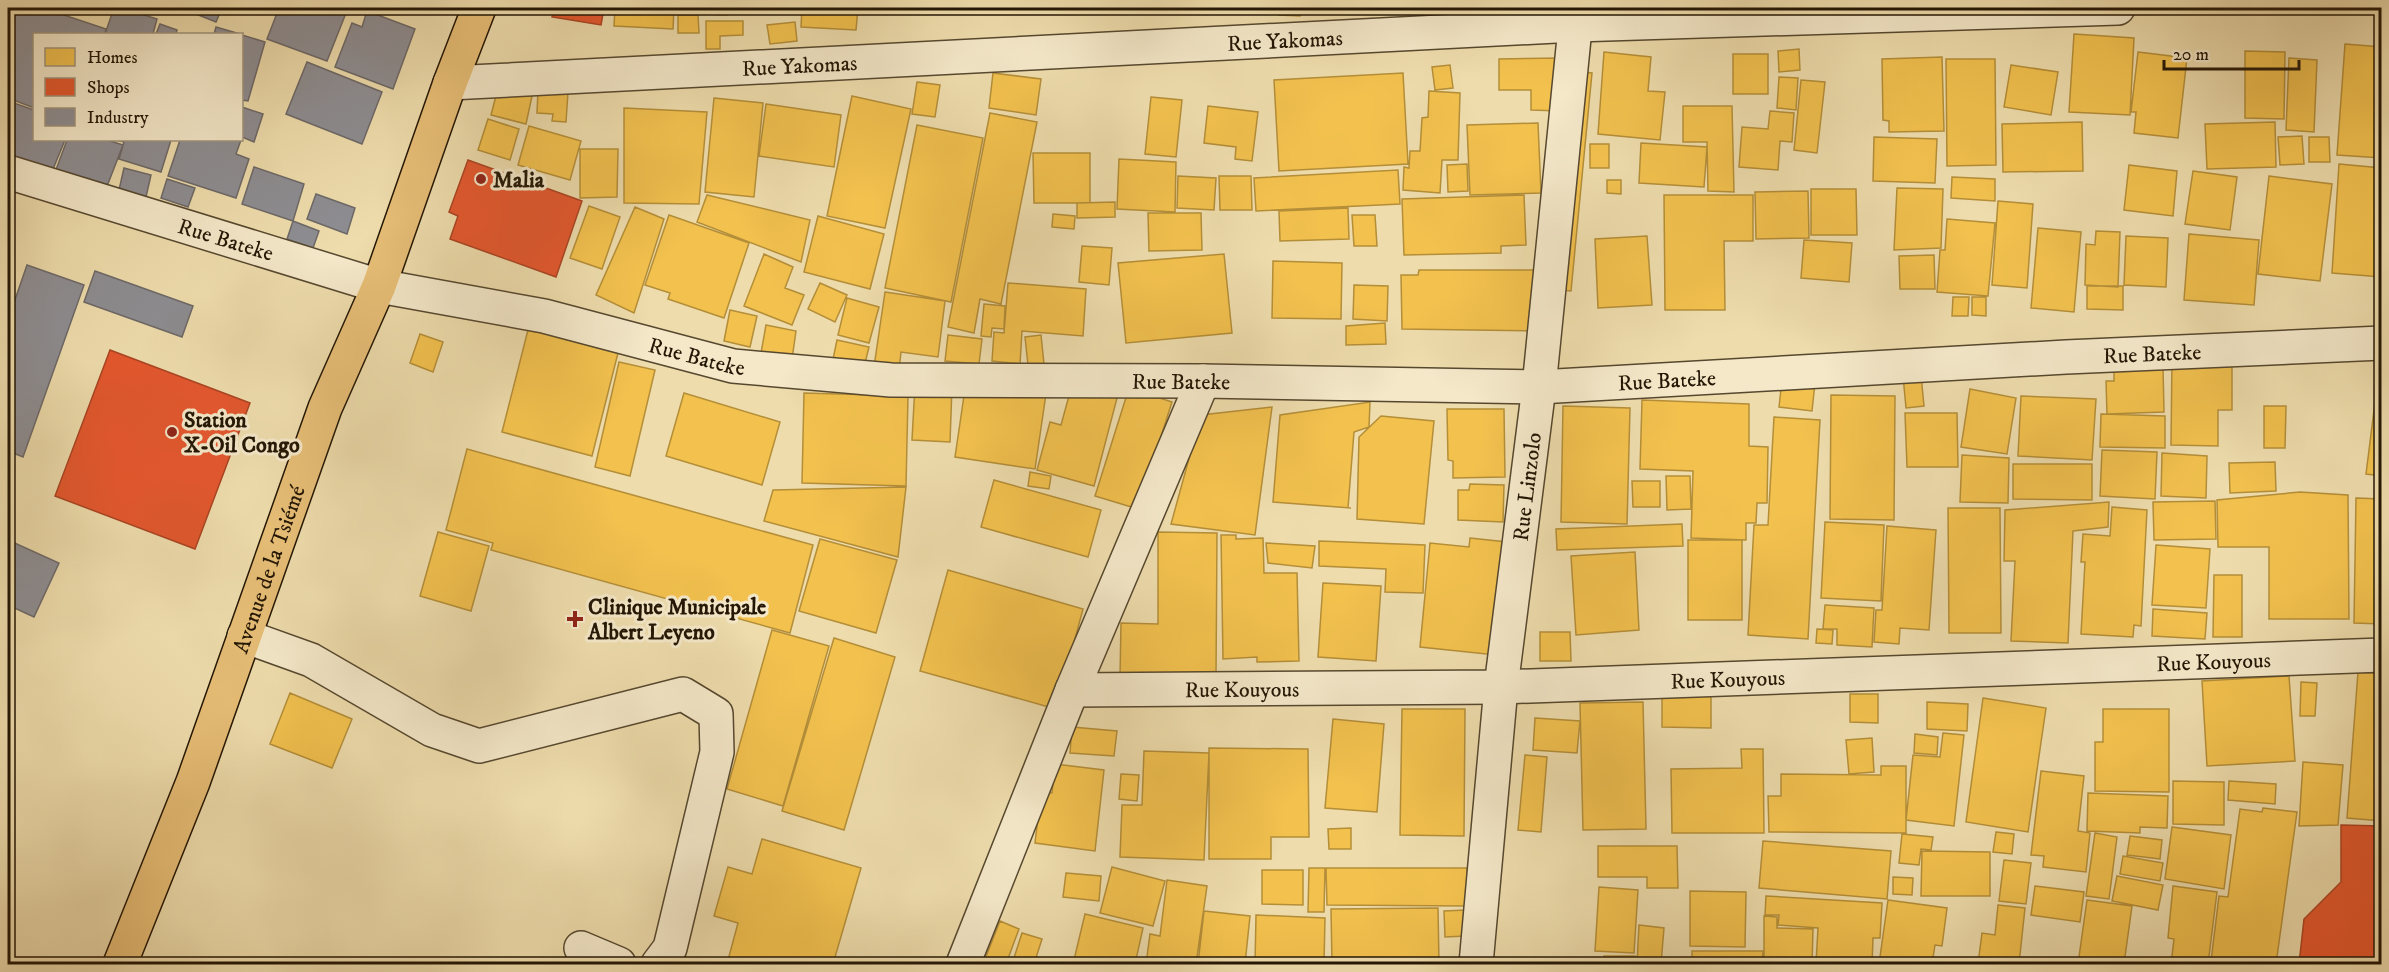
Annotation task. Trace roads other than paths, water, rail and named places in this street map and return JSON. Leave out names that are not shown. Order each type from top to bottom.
[{"type":"main road","name":"Avenue de la Tsiémé","points":[[120,964],[192,782],[325,408],[379,286],[450,83],[479,8]]},
{"type":"street","name":"Rue Yakomas","points":[[450,83],[1576,16],[2118,8]]},
{"type":"street","name":"Rue Linzolo","points":[[1476,964],[1501,687],[1539,387],[1576,16]]},
{"type":"street","name":"Rue Bateke","points":[[8,172],[379,286],[544,316],[733,366],[891,380],[1203,381],[1539,387],[2054,357],[2382,343]]},
{"type":"street","points":[[963,964],[1072,690],[1203,381]]},
{"type":"street","points":[[244,636],[311,660],[432,730],[479,746],[683,694],[716,714],[717,752],[670,948],[658,964]]},
{"type":"street","name":"Rue Kouyous","points":[[1072,690],[1501,687],[2382,656]]},
{"type":"street","points":[[581,948],[619,964]]},
{"type":"place","name":"Malia","points":[[481,179]]},
{"type":"place","name":"Station X-Oil Congo","points":[[172,432]]},
{"type":"place","name":"Clinique Municipale Albert Leyeno","points":[[575,619]]}]
